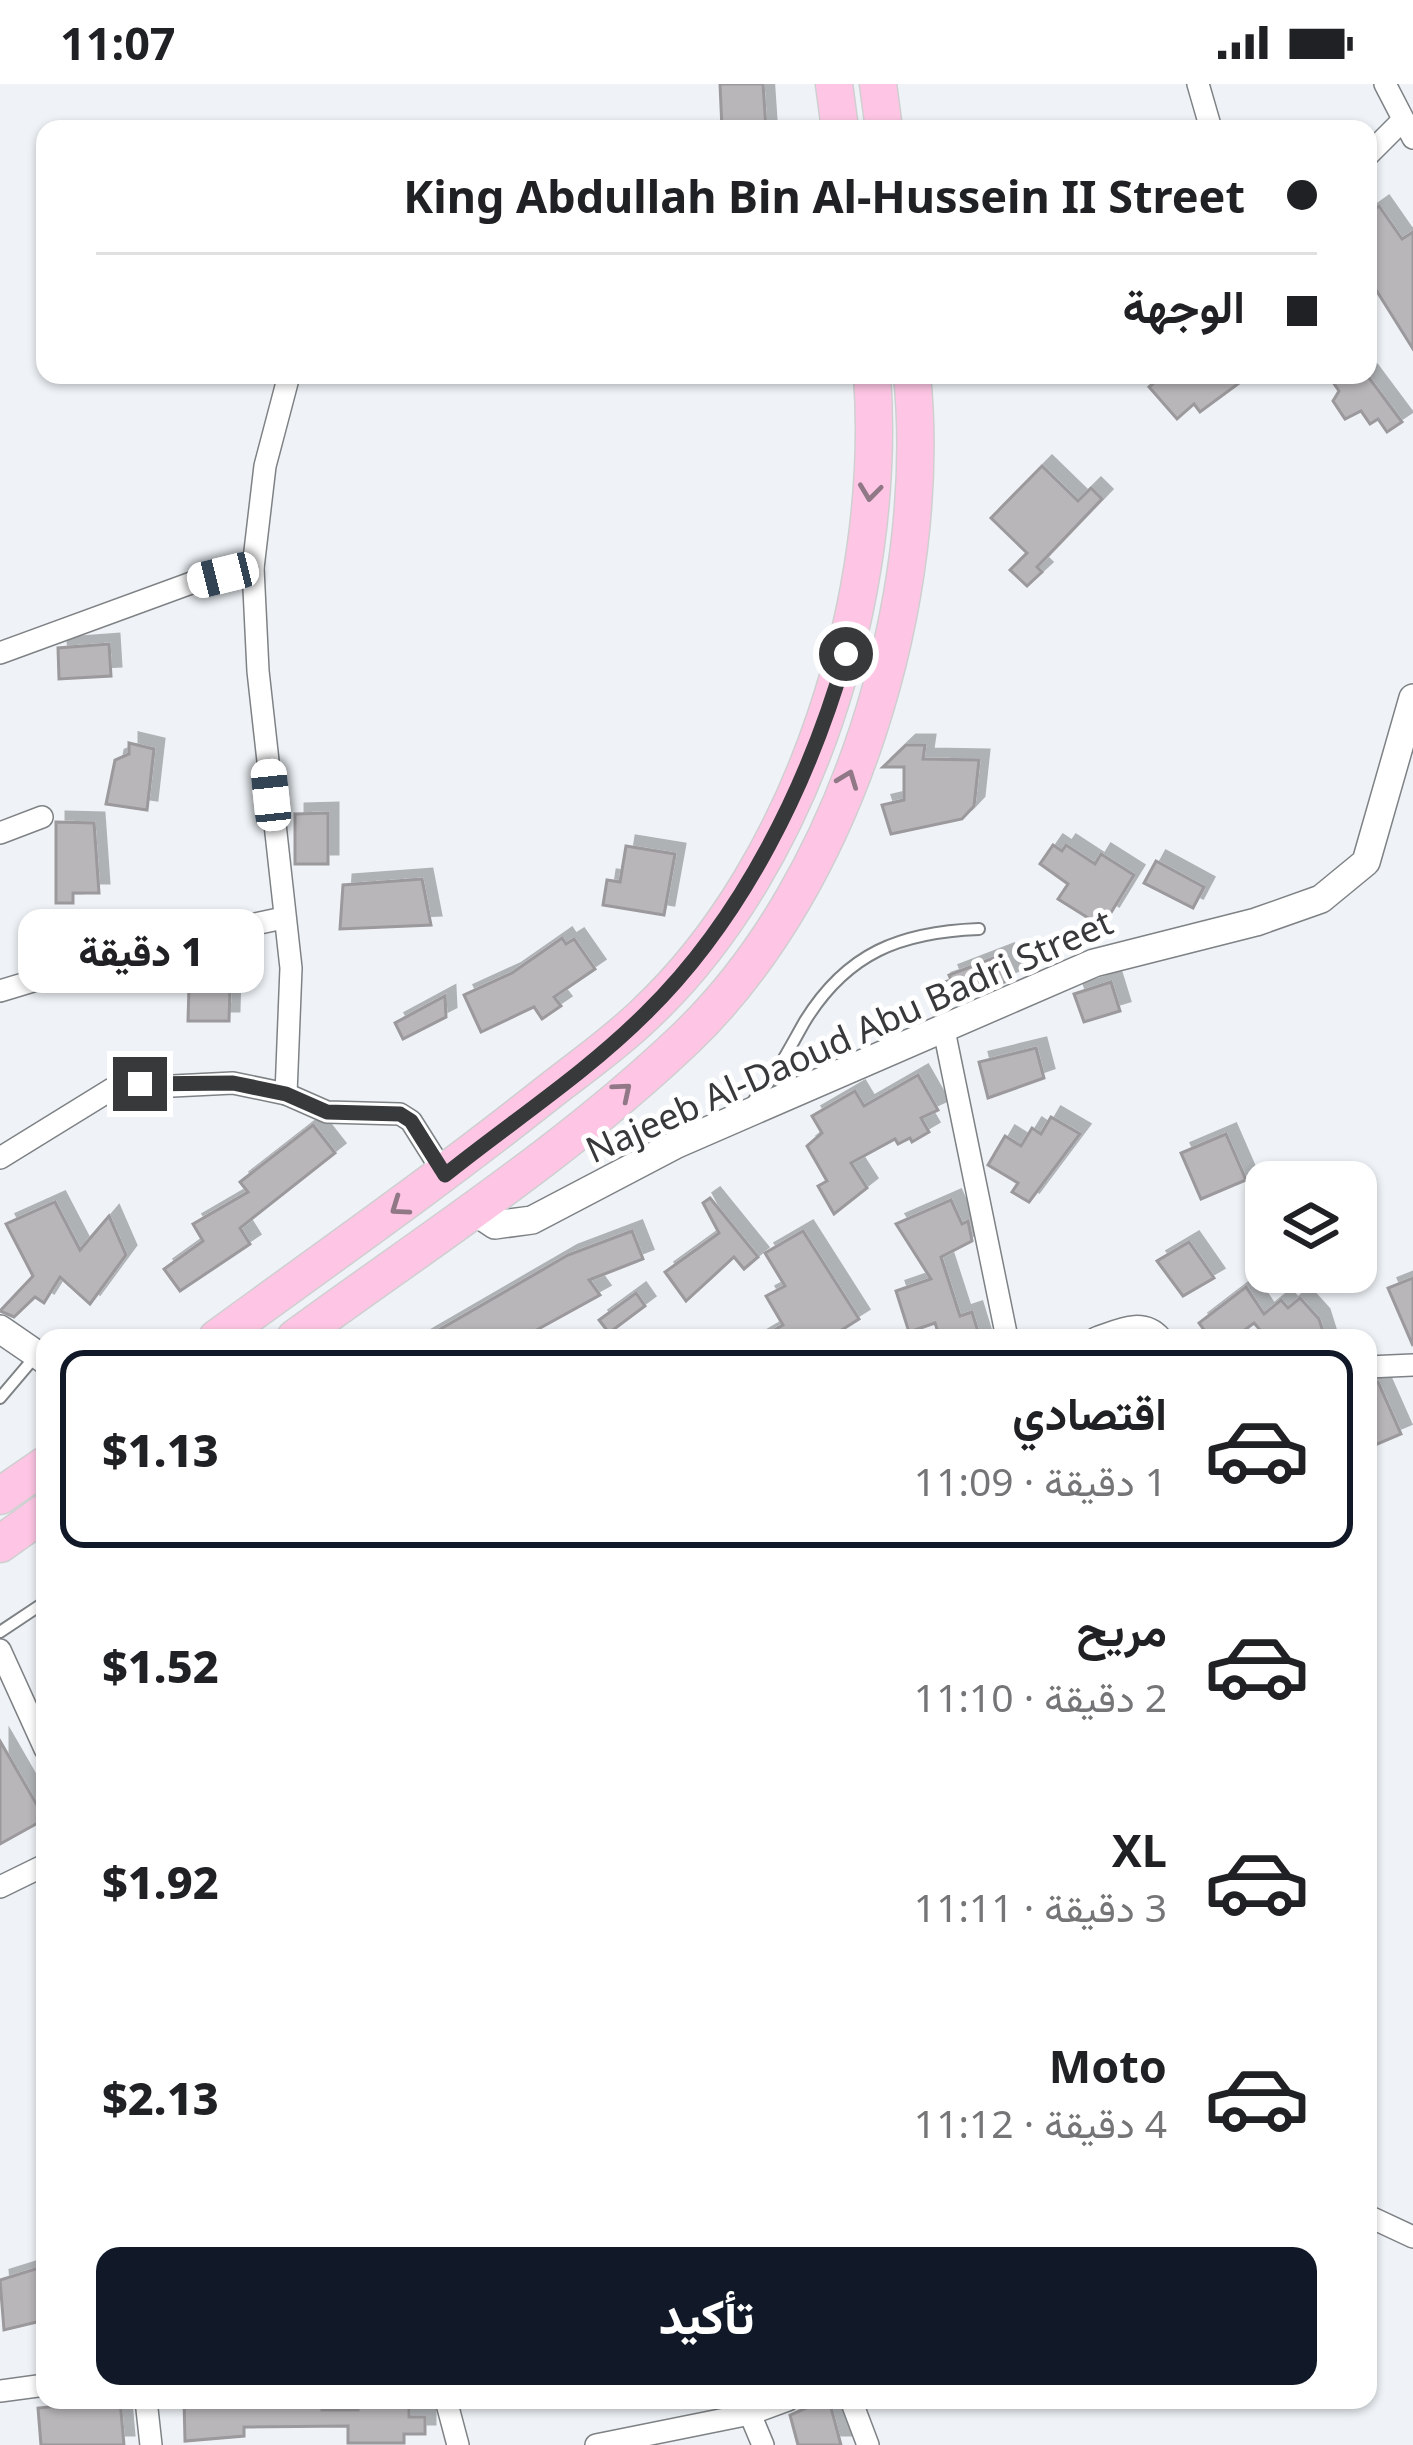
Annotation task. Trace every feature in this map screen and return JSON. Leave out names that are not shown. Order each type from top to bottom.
[{"type":"highway","points":[[834,84],[839,120]]},
{"type":"highway","points":[[878,84],[883,120]]},
{"type":"highway","points":[[230,1329],[445,1175],[645,1014],[735,902],[775,832],[834,695],[857,613],[876,445],[873,384]]},
{"type":"highway","points":[[307,1329],[471,1209],[686,1038],[740,979],[818,850],[878,696],[899,609],[917,447],[913,384]]},
{"type":"highway","points":[[0,1496],[36,1471]]},
{"type":"highway","points":[[0,1544],[36,1518]]},
{"type":"street","points":[[1198,84],[1208,120]]},
{"type":"street","points":[[1377,149],[1408,129],[1385,84]]},
{"type":"street","points":[[286,1094],[290,968],[253,568],[265,466],[287,384]]},
{"type":"street","points":[[0,653],[194,582],[253,568]]},
{"type":"street","name":"Najeeb Al-Daoud Abu Badri Street","points":[[471,1209],[495,1225],[532,1220],[616,1173],[1094,962],[1256,922],[1321,899],[1366,862],[1413,698]]},
{"type":"street","points":[[0,833],[43,817]]},
{"type":"street","points":[[0,991],[139,949],[283,918]]},
{"type":"street","points":[[944,1030],[1005,1329]]},
{"type":"street","points":[[0,1158],[112,1089],[233,1083],[286,1094],[327,1112],[400,1114],[411,1121],[445,1175]]},
{"type":"street","points":[[0,1329],[36,1361]]},
{"type":"street","points":[[0,1348],[36,1362]]},
{"type":"street","points":[[1377,1367],[1413,1365]]},
{"type":"street","points":[[0,1650],[36,1730]]},
{"type":"street","points":[[0,1887],[36,1869]]},
{"type":"street","points":[[1377,2220],[1413,2237]]},
{"type":"street","points":[[0,2391],[36,2386]]},
{"type":"street","points":[[147,2409],[151,2445]]},
{"type":"street","points":[[448,2409],[458,2445]]},
{"type":"street","points":[[609,2444],[764,2409]]},
{"type":"street","points":[[854,2409],[868,2445]]},
{"type":"street","points":[[750,2414],[763,2445]]},
{"type":"lane","points":[[735,1120],[773,1079],[804,1023],[845,967],[907,940],[979,929]]},
{"type":"lane","points":[[0,1398],[36,1365]]},
{"type":"lane","points":[[0,1632],[36,1608]]},
{"type":"building","points":[[720,84],[763,84],[765,120],[722,120]]},
{"type":"building","points":[[1377,207],[1402,239],[1413,232],[1413,349],[1377,291]]},
{"type":"building","points":[[1238,384],[1200,412],[1194,404],[1177,419],[1149,387]]},
{"type":"building","points":[[1334,384],[1374,384],[1402,422],[1387,432],[1378,419],[1370,424],[1361,411],[1345,419],[1333,401],[1339,391]]},
{"type":"building","points":[[1042,466],[1078,501],[1091,488],[1102,499],[1037,567],[1042,572],[1027,586],[1010,570],[1027,553],[991,518]]},
{"type":"building","points":[[109,644],[111,676],[59,679],[58,648]]},
{"type":"building","points":[[129,743],[154,749],[147,810],[106,804],[115,760],[129,754]]},
{"type":"building","points":[[906,745],[925,745],[923,759],[979,760],[974,806],[962,819],[891,834],[882,805],[904,800],[904,767],[883,767]]},
{"type":"building","points":[[328,813],[328,864],[295,864],[295,814]]},
{"type":"building","points":[[56,822],[94,823],[99,893],[73,893],[73,903],[56,903]]},
{"type":"building","points":[[1053,845],[1062,851],[1066,845],[1095,864],[1101,854],[1134,875],[1109,916],[1100,910],[1093,921],[1058,899],[1068,884],[1040,864]]},
{"type":"building","points":[[626,846],[675,854],[664,915],[603,905],[607,880],[620,882]]},
{"type":"building","points":[[1156,861],[1204,887],[1193,908],[1144,883]]},
{"type":"building","points":[[422,879],[431,925],[340,929],[343,885]]},
{"type":"building","points":[[562,938],[566,944],[574,939],[595,969],[554,997],[561,1006],[542,1019],[534,1007],[481,1032],[464,995],[512,973]]},
{"type":"building","points":[[1004,954],[1014,978],[951,1005],[942,983],[951,980],[949,975]]},
{"type":"building","points":[[1111,982],[1120,1011],[1084,1022],[1074,994]]},
{"type":"building","points":[[189,986],[230,986],[229,1021],[188,1021]]},
{"type":"building","points":[[445,996],[446,1017],[403,1039],[395,1023]]},
{"type":"building","points":[[1036,1048],[1044,1078],[988,1098],[979,1062]]},
{"type":"building","points":[[918,1075],[938,1110],[921,1118],[929,1132],[912,1142],[910,1138],[898,1144],[895,1139],[851,1163],[867,1188],[834,1214],[818,1186],[827,1181],[807,1146],[822,1133],[812,1116],[855,1091],[864,1106]]},
{"type":"building","points":[[1051,1117],[1080,1134],[1029,1202],[1012,1192],[1018,1183],[988,1165],[1005,1136],[1021,1146],[1032,1128],[1041,1134]]},
{"type":"building","points":[[313,1125],[335,1153],[240,1228],[250,1244],[180,1291],[164,1269],[203,1241],[193,1224],[248,1192],[240,1182]]},
{"type":"building","points":[[1226,1134],[1245,1180],[1201,1199],[1181,1153]]},
{"type":"building","points":[[710,1198],[758,1257],[744,1269],[734,1257],[686,1301],[665,1272],[719,1233],[703,1203]]},
{"type":"building","points":[[951,1200],[962,1224],[968,1221],[972,1241],[941,1257],[960,1316],[972,1312],[977,1329],[937,1329],[935,1323],[908,1329],[896,1291],[931,1279],[896,1224]]},
{"type":"building","points":[[55,1202],[80,1250],[109,1216],[126,1255],[90,1304],[60,1277],[44,1303],[35,1297],[14,1317],[0,1311],[33,1276],[6,1224]]},
{"type":"building","points":[[632,1231],[643,1259],[589,1280],[600,1295],[538,1329],[441,1329],[568,1255]]},
{"type":"building","points":[[803,1231],[859,1319],[843,1329],[776,1329],[783,1325],[766,1296],[785,1286],[765,1253]]},
{"type":"building","points":[[1189,1242],[1214,1278],[1183,1296],[1157,1261]]},
{"type":"building","points":[[1413,1278],[1413,1346],[1388,1288]]},
{"type":"building","points":[[1245,1288],[1264,1314],[1281,1300],[1288,1308],[1300,1298],[1322,1329],[1259,1329],[1254,1323],[1246,1329],[1203,1329],[1199,1323]]},
{"type":"building","points":[[636,1293],[645,1306],[614,1329],[606,1329],[599,1320]]},
{"type":"building","points":[[1377,1382],[1378,1382],[1401,1434],[1377,1444]]},
{"type":"building","points":[[0,1741],[36,1803],[36,1824],[0,1844]]},
{"type":"building","points":[[36,2269],[36,2322],[4,2330],[0,2280]]},
{"type":"building","points":[[38,2409],[121,2409],[124,2445],[41,2445]]},
{"type":"building","points":[[184,2409],[409,2409],[409,2417],[425,2417],[425,2434],[404,2434],[404,2443],[348,2443],[348,2426],[244,2427],[244,2436],[185,2441]]},
{"type":"building","points":[[804,2409],[831,2409],[841,2445],[798,2445],[790,2415]]},
{"type":"route","points":[[140,1084],[233,1083],[286,1094],[341,1115],[400,1114],[411,1121],[445,1175],[645,1014],[693,959],[735,902],[775,832],[834,695],[846,654]]}]
